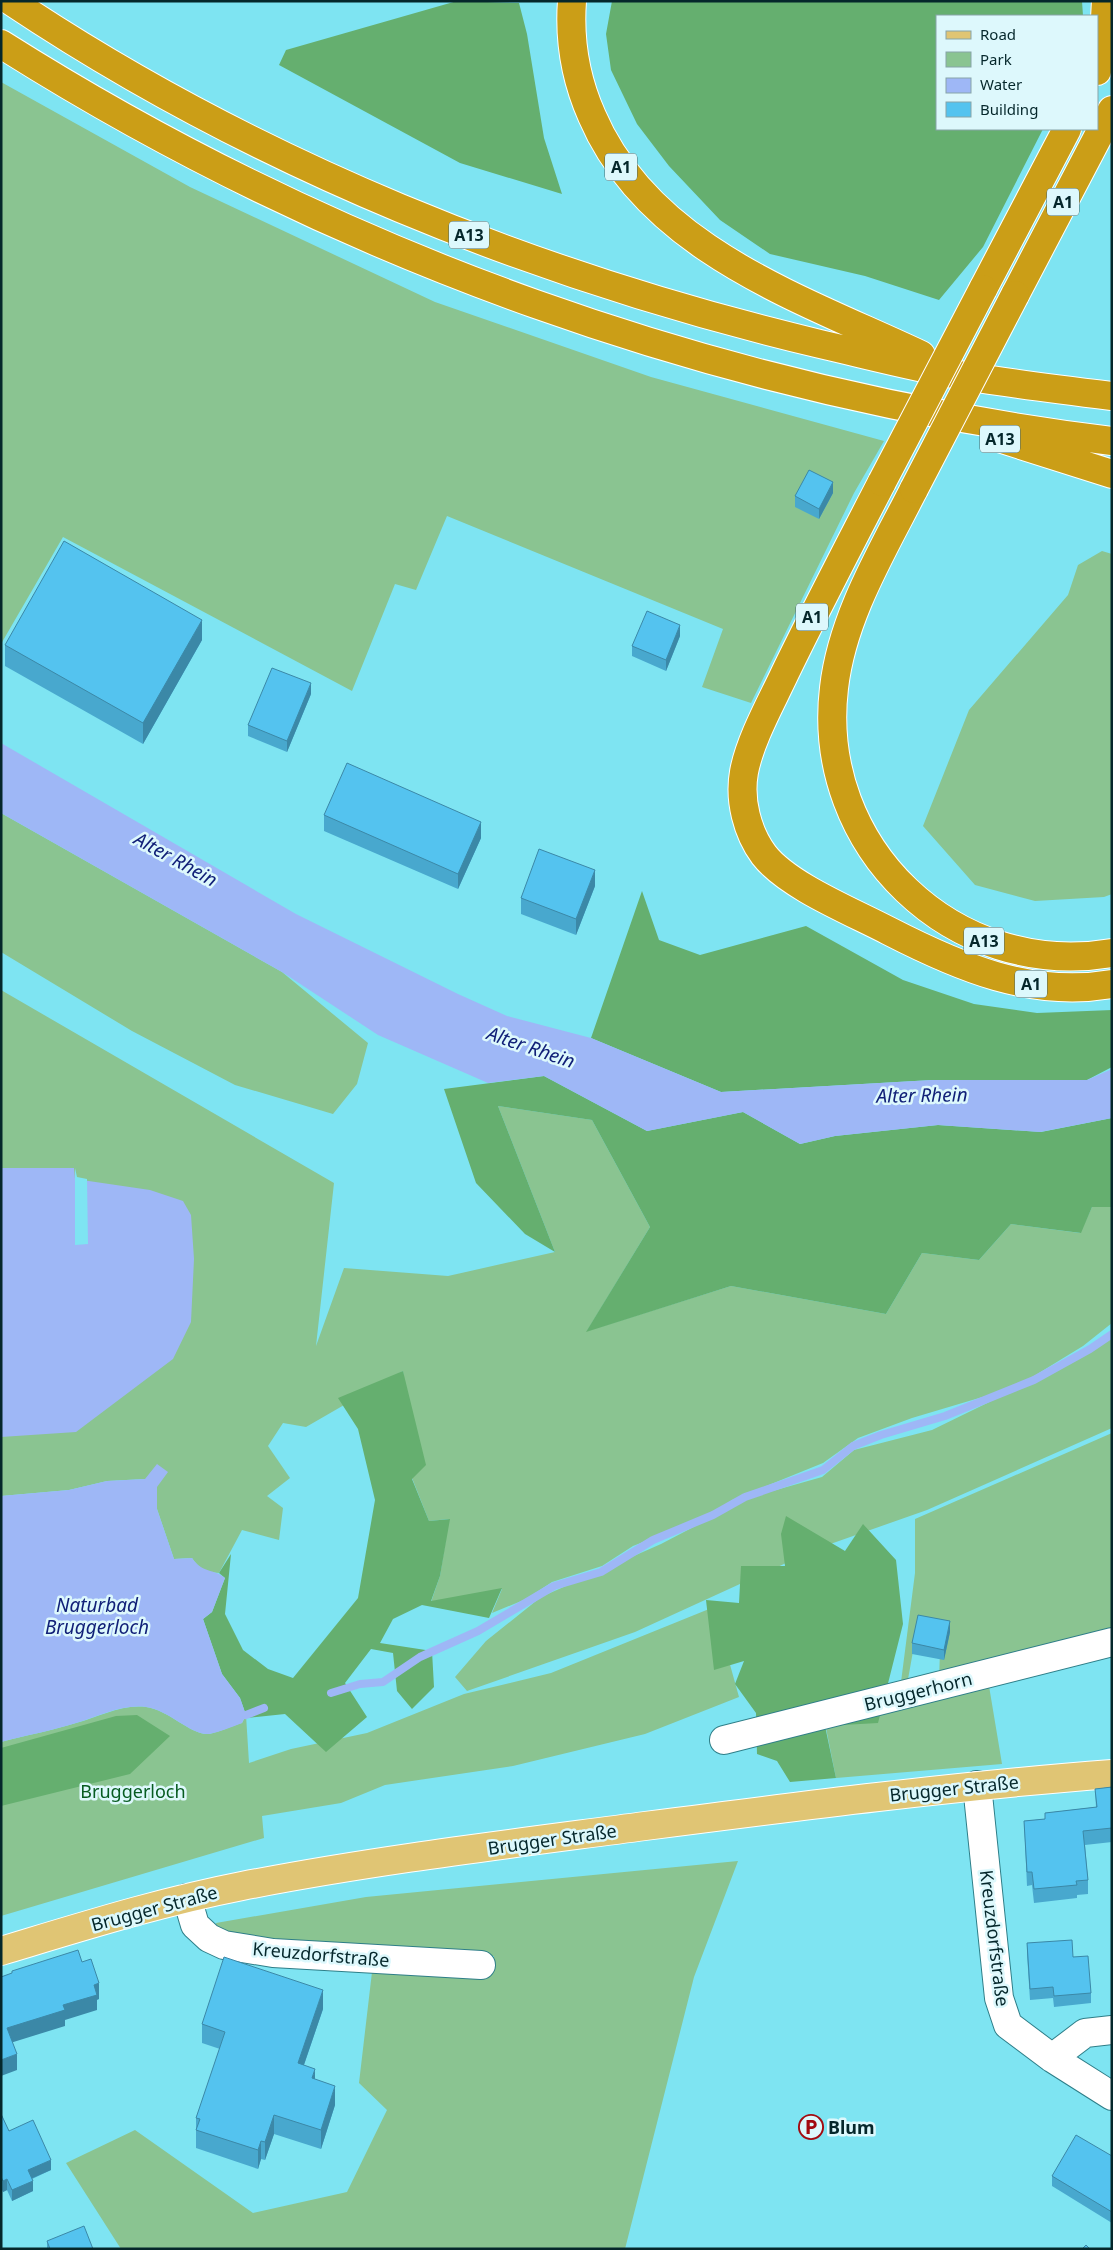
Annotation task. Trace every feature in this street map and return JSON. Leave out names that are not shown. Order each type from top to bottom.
[{"type":"highway","name":"A13","points":[[11,1],[90,51],[212,118],[335,179],[462,232],[593,280],[718,318],[842,349],[963,375]]},
{"type":"highway","name":"A1","points":[[572,1],[571,26],[576,66],[590,112],[615,159],[662,213],[706,248],[756,278],[963,375],[1112,396]]},
{"type":"highway","points":[[1098,67],[1104,36],[1106,1]]},
{"type":"highway","name":"A13","points":[[1,44],[81,93],[269,193],[384,245],[564,315],[657,345],[746,370],[888,403],[1112,474]]},
{"type":"highway","points":[[1098,70],[1112,48]]},
{"type":"highway","name":"A1","points":[[1015,295],[1112,110]]},
{"type":"highway","name":"A1","points":[[1066,130],[811,618],[774,697],[750,755],[744,772],[743,797],[747,819],[756,843],[770,862],[787,876],[839,905],[953,962],[996,977],[1036,985],[1080,987],[1112,984]]},
{"type":"highway","name":"A13","points":[[1015,295],[914,489],[859,601],[843,643],[836,672],[833,701],[834,742],[840,780],[854,821],[873,851],[904,887],[962,931],[990,943],[1025,952],[1075,957],[1112,953]]},
{"type":"highway","points":[[888,403],[1007,427],[1112,441]]},
{"type":"main road","name":"Brugger Straße","points":[[1,1951],[187,1898],[250,1884],[554,1838],[860,1798],[977,1785],[1112,1774]]},
{"type":"street","name":"Bruggerhorn","points":[[724,1740],[1112,1642]]},
{"type":"street","name":"Kreuzdorfstraße","points":[[977,1785],[999,1998],[1008,2025],[1052,2058],[1112,2096]]},
{"type":"street","name":"Kreuzdorfstraße","points":[[187,1898],[195,1925],[209,1938],[224,1944],[273,1953],[481,1965]]},
{"type":"street","points":[[1052,2058],[1085,2033],[1112,2030]]},
{"type":"green space","points":[[457,1],[519,3],[527,34],[544,138],[562,194],[460,163],[279,65],[286,50]]},
{"type":"green space","points":[[612,1],[1082,1],[1083,15],[936,15],[936,130],[1042,130],[983,247],[939,300],[865,276],[770,254],[720,220],[669,166],[637,124],[611,70],[606,34]]},
{"type":"green space","points":[[1,82],[190,187],[435,302],[651,377],[884,441],[854,493],[751,703],[702,687],[723,629],[447,516],[416,590],[395,584],[352,691],[63,537],[1,644]]},
{"type":"green space","points":[[1102,551],[1112,554],[1112,894],[1104,897],[1035,901],[975,885],[923,826],[969,710],[1068,595],[1078,565]]},
{"type":"green space","points":[[1,813],[282,972],[368,1043],[357,1084],[333,1114],[235,1085],[132,1031],[1,952]]},
{"type":"green space","points":[[642,891],[659,940],[700,955],[806,926],[903,980],[974,1004],[1037,1013],[1112,1010],[1112,1067],[1087,1080],[932,1080],[721,1092],[591,1038]]},
{"type":"green space","points":[[1,990],[334,1183],[316,1346],[344,1268],[448,1276],[555,1252],[498,1106],[592,1120],[650,1227],[587,1331],[731,1286],[886,1314],[922,1253],[979,1260],[1011,1224],[1080,1233],[1092,1207],[1112,1207],[1112,1323],[1083,1346],[1016,1387],[912,1418],[858,1438],[823,1463],[732,1500],[708,1516],[633,1546],[602,1566],[552,1582],[526,1599],[492,1613],[502,1589],[431,1602],[440,1576],[449,1519],[429,1521],[412,1478],[403,1371],[306,1427],[283,1423],[268,1446],[290,1478],[267,1496],[283,1508],[279,1540],[242,1530],[219,1573],[210,1572],[197,1565],[192,1558],[174,1559],[157,1509],[157,1487],[145,1479],[107,1481],[69,1490],[1,1496]]},
{"type":"green space","points":[[544,1076],[647,1131],[743,1112],[800,1144],[835,1136],[938,1125],[1041,1132],[1112,1118],[1112,1207],[1092,1207],[1081,1233],[1011,1224],[979,1260],[922,1253],[886,1314],[731,1286],[586,1332],[650,1227],[592,1120],[498,1106],[555,1252],[525,1234],[476,1183],[444,1089]]},
{"type":"green space","points":[[1112,1335],[1112,1428],[927,1510],[819,1548],[635,1632],[467,1691],[455,1677],[486,1641],[541,1597],[661,1544],[751,1497],[822,1477],[854,1450],[932,1430],[1063,1366]]},
{"type":"green space","points":[[403,1371],[426,1465],[412,1479],[429,1521],[450,1519],[440,1576],[431,1601],[502,1588],[489,1618],[422,1605],[393,1619],[380,1643],[432,1651],[434,1687],[412,1709],[397,1691],[393,1653],[371,1649],[345,1683],[367,1717],[326,1752],[285,1714],[247,1718],[240,1698],[222,1674],[203,1619],[212,1612],[225,1578],[219,1573],[231,1554],[225,1614],[243,1650],[268,1669],[293,1678],[358,1598],[375,1500],[358,1429],[338,1398]]},
{"type":"green space","points":[[1112,1433],[1112,1633],[939,1679],[941,1624],[918,1623],[907,1685],[901,1682],[915,1573],[915,1519]]},
{"type":"green space","points":[[786,1516],[845,1551],[863,1524],[896,1560],[903,1624],[878,1723],[825,1726],[836,1778],[790,1782],[777,1761],[757,1754],[756,1713],[735,1684],[744,1661],[714,1670],[706,1600],[739,1603],[741,1566],[785,1566],[781,1534]]},
{"type":"green space","name":"Bruggerloch","points":[[714,1607],[739,1697],[645,1734],[513,1766],[385,1785],[341,1803],[262,1816],[264,1838],[1,1916],[1,1742],[67,1726],[128,1707],[155,1709],[202,1734],[217,1732],[242,1723],[246,1715],[249,1763],[291,1749],[367,1733],[464,1694],[551,1673]]},
{"type":"green space","points":[[988,1680],[1002,1764],[836,1778],[825,1723]]},
{"type":"green space","points":[[137,1715],[170,1736],[130,1774],[1,1806],[1,1748],[116,1716]]},
{"type":"green space","points":[[738,1861],[694,1977],[625,2249],[121,2249],[66,2163],[135,2130],[253,2213],[347,2192],[387,2110],[359,2083],[372,1972],[409,1975],[491,1971],[494,1956],[310,1948],[217,1929],[216,1923],[366,1897]]},
{"type":"water","name":"Alter Rhein","points":[[1,743],[296,914],[458,994],[507,1016],[591,1038],[721,1092],[932,1080],[1087,1080],[1112,1069],[1112,1118],[1040,1132],[938,1125],[835,1136],[800,1144],[743,1112],[647,1131],[544,1076],[488,1083],[378,1035],[282,972],[1,813]]},
{"type":"water","points":[[1,1168],[74,1168],[75,1179],[150,1190],[183,1201],[191,1215],[194,1259],[191,1322],[173,1359],[76,1432],[1,1437]]},
{"type":"water","name":"Naturbad Bruggerloch","points":[[157,1464],[168,1472],[157,1487],[157,1509],[174,1559],[192,1558],[204,1569],[225,1578],[212,1612],[203,1619],[222,1674],[240,1698],[246,1715],[242,1723],[221,1731],[202,1734],[155,1709],[128,1707],[67,1726],[1,1742],[1,1496],[69,1490],[107,1481],[145,1479]]},
{"type":"pier","points":[[75,1168],[77,1177],[87,1179],[88,1244],[75,1245]]},
{"type":"building","points":[[809,470],[833,482],[819,509],[795,496]]},
{"type":"building","points":[[64,541],[202,620],[143,723],[5,645]]},
{"type":"building","points":[[647,611],[680,625],[666,660],[632,646]]},
{"type":"building","points":[[272,668],[311,683],[287,741],[248,725]]},
{"type":"building","points":[[347,763],[481,822],[458,874],[324,815]]},
{"type":"building","points":[[539,849],[595,870],[576,919],[521,898]]},
{"type":"building","points":[[918,1615],[950,1621],[944,1650],[912,1643]]},
{"type":"building","points":[[1112,1787],[1112,1828],[1083,1831],[1088,1880],[1076,1881],[1077,1885],[1034,1889],[1032,1872],[1027,1872],[1024,1821],[1045,1819],[1045,1813],[1097,1807],[1095,1789]]},
{"type":"building","points":[[1072,1940],[1073,1957],[1088,1956],[1091,1993],[1054,1996],[1053,1987],[1030,1989],[1027,1943]]},
{"type":"building","points":[[78,1950],[82,1962],[91,1959],[99,1983],[94,1985],[97,1995],[63,2005],[65,2010],[7,2028],[17,2054],[1,2060],[1,1977],[12,1973],[12,1971]]},
{"type":"building","points":[[224,1957],[323,1990],[298,2063],[315,2069],[312,2078],[335,2086],[321,2130],[274,2115],[265,2142],[261,2141],[258,2150],[196,2130],[200,2119],[196,2118],[225,2032],[202,2024]]},
{"type":"building","points":[[1,2114],[9,2131],[33,2120],[51,2160],[28,2170],[33,2181],[12,2190],[7,2179],[3,2181],[1,2177]]},
{"type":"building","points":[[1076,2135],[1112,2156],[1112,2212],[1052,2176]]},
{"type":"building","points":[[84,2226],[93,2249],[50,2249],[47,2241]]},
{"type":"building","points":[[1086,2245],[1090,2249],[1082,2249]]},
{"type":"waterway","points":[[331,1693],[360,1684],[383,1682],[420,1657],[478,1631],[554,1586],[601,1572],[653,1540],[713,1515],[745,1497],[823,1470],[853,1446],[881,1435],[945,1416],[1034,1380],[1090,1349],[1112,1334]]},
{"type":"waterway","points":[[246,1715],[264,1708]]},
{"type":"place","name":"Blum","points":[[811,2127]]}]
